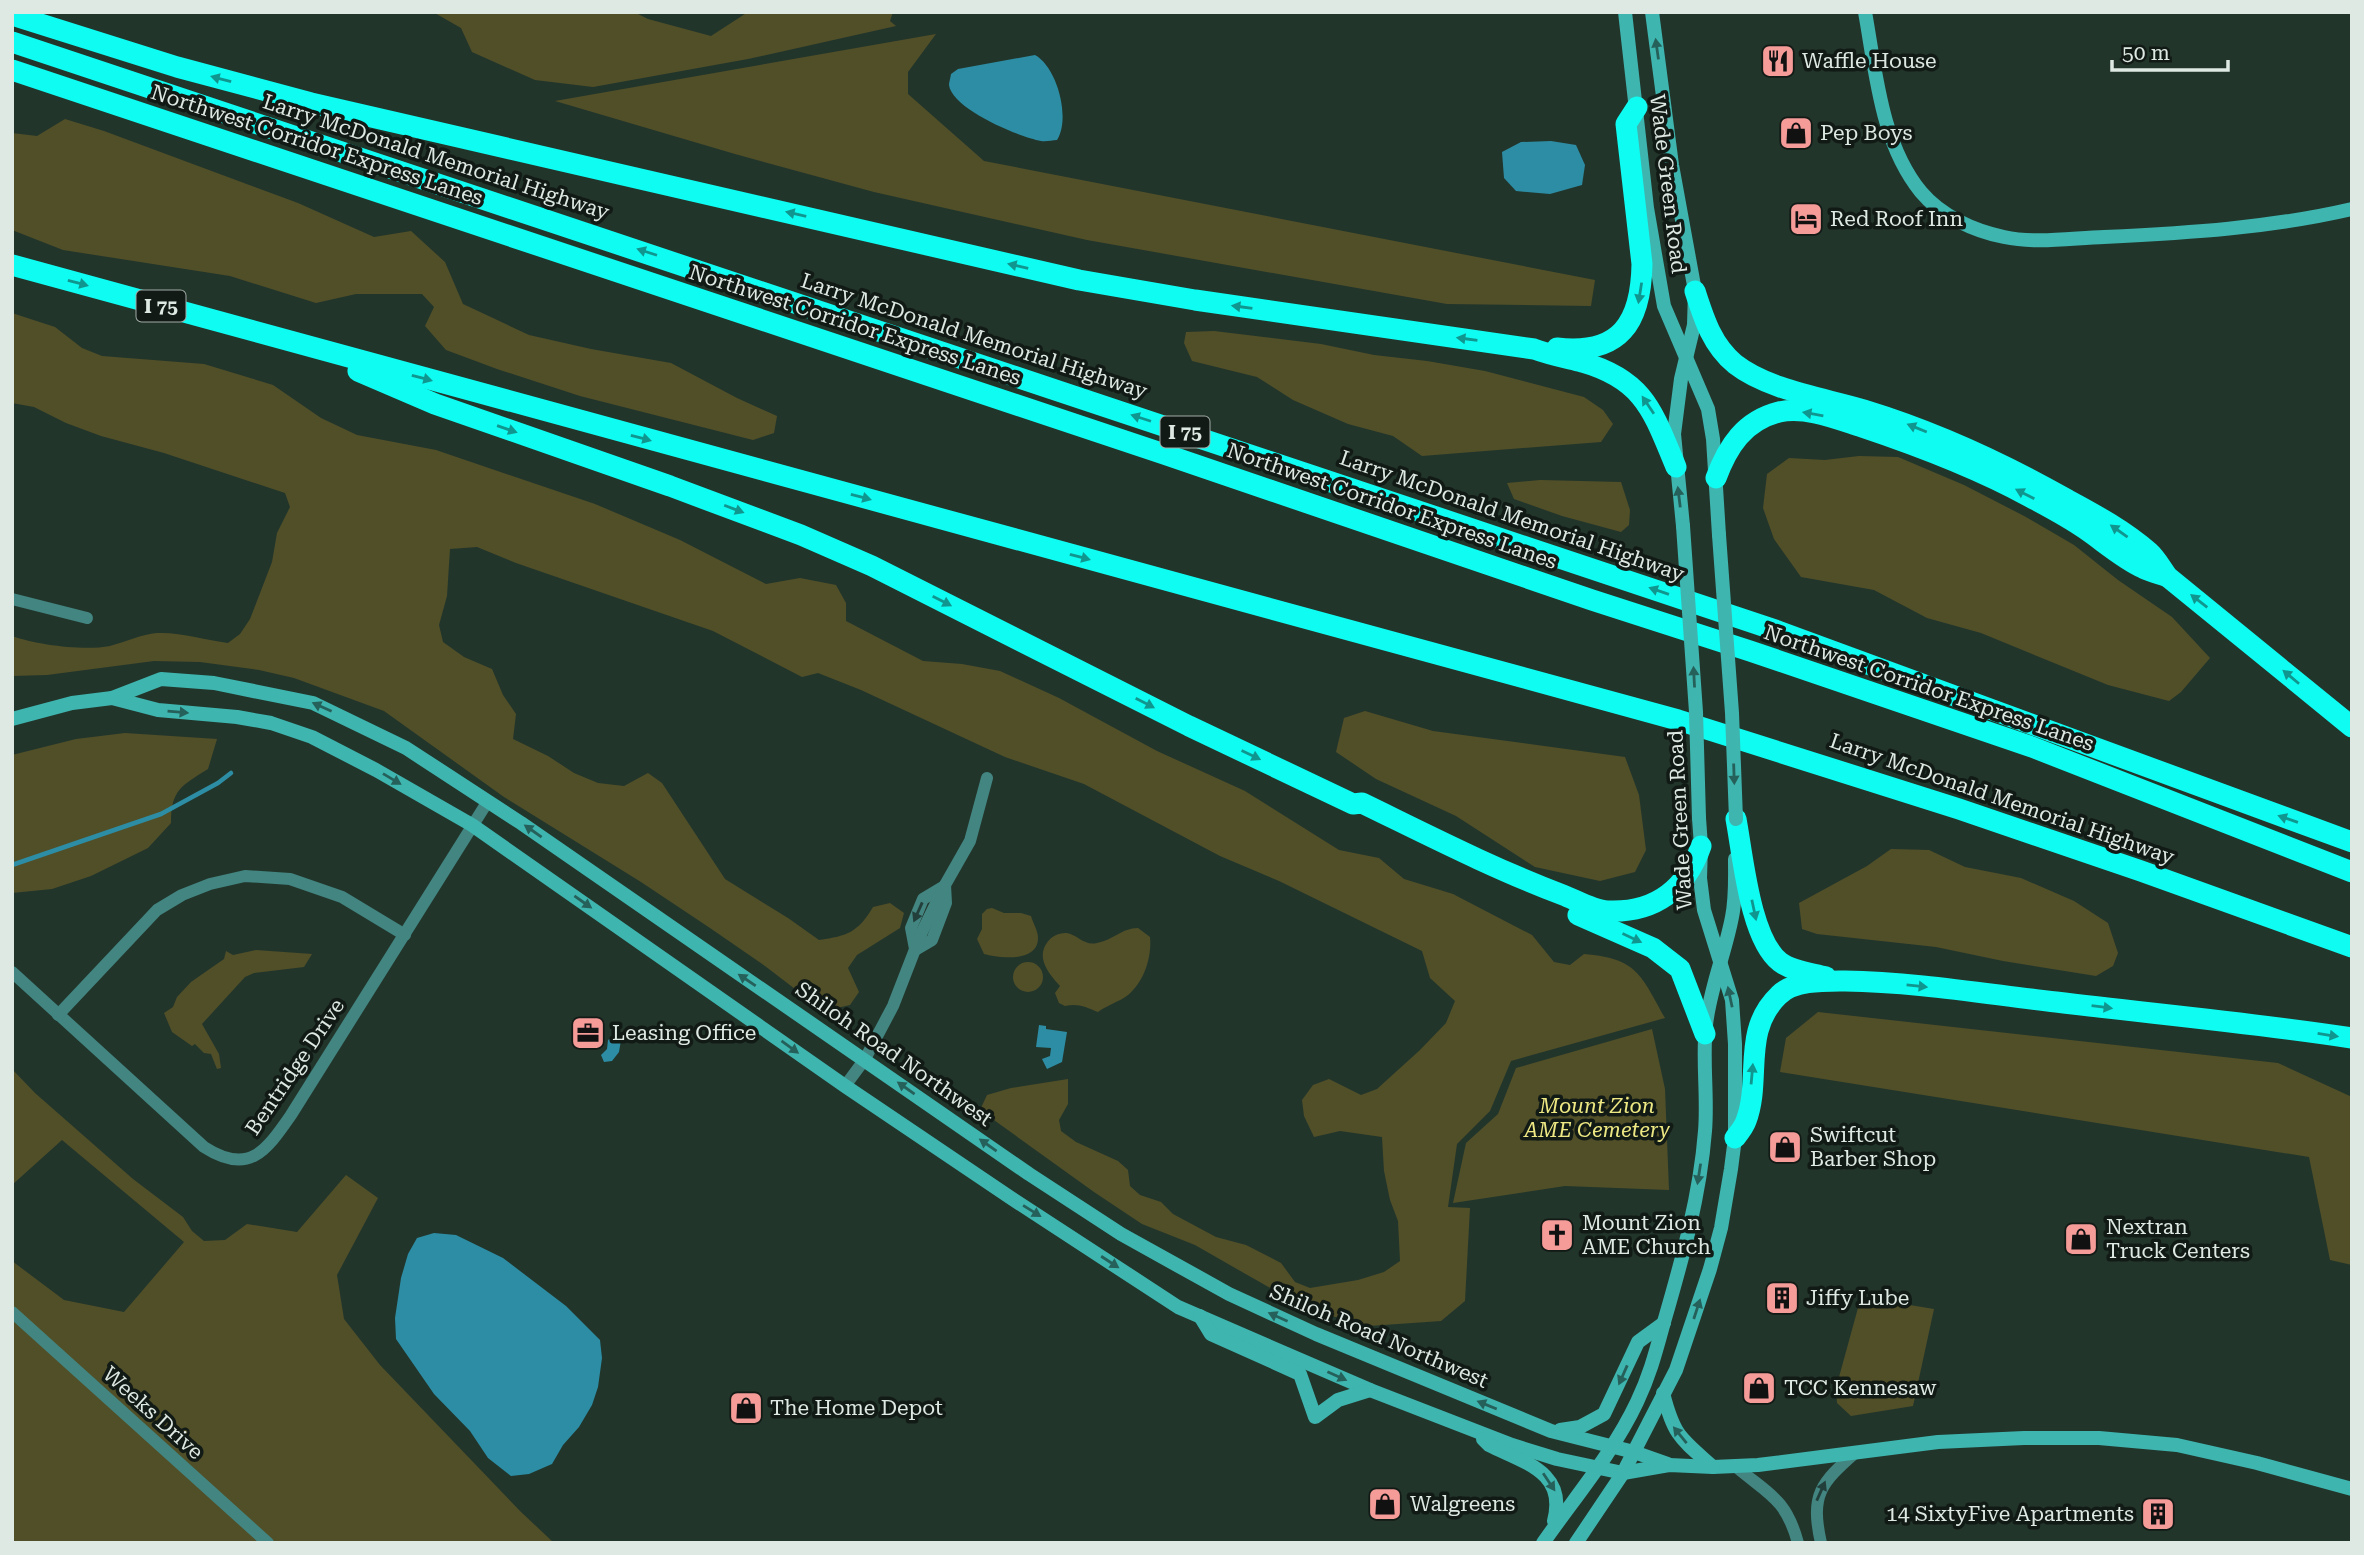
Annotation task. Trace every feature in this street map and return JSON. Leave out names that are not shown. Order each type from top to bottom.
[{"type":"highway","points":[[12,15],[177,67],[324,107],[450,137],[587,165],[1079,280],[1195,300],[1534,349],[1584,363],[1631,385],[1652,411],[1676,467]]},
{"type":"highway","name":"Larry McDonald Memorial Highway","points":[[12,42],[1778,632],[2352,842]]},
{"type":"highway","name":"Northwest Corridor Express Lanes","points":[[12,70],[2032,747],[2352,872]]},
{"type":"highway","points":[[1534,349],[1599,346],[1622,333],[1637,310],[1642,285],[1642,264],[1626,124],[1637,107]]},
{"type":"highway","name":"Larry McDonald Memorial Highway","points":[[12,265],[1678,720],[1972,813],[2352,947]]},
{"type":"highway","points":[[1695,291],[1713,339],[1738,366],[1786,388],[1891,418],[1986,456],[2099,517],[2150,553],[2168,577],[2352,727]]},
{"type":"highway","points":[[309,347],[435,404],[694,494],[801,535],[860,561],[1189,726],[1353,804],[1362,803],[1543,888],[1605,911],[1637,909],[1662,899],[1680,884],[1694,867],[1701,846]]},
{"type":"highway","points":[[1716,478],[1728,449],[1736,438],[1759,420],[1779,412],[1790,411],[1821,415],[1929,451],[1984,475],[2082,527],[2141,568],[2168,577]]},
{"type":"highway","points":[[1353,804],[1359,816],[1484,876],[1653,948],[1680,970],[1705,1034]]},
{"type":"highway","points":[[1736,820],[1755,919],[1768,950],[1781,963],[1843,981]]},
{"type":"highway","points":[[1735,1138],[1746,1123],[1755,1049],[1759,1028],[1768,1007],[1788,988],[1807,983],[1843,981],[1978,992],[2352,1038]]},
{"type":"street","name":"Wade Green Road","points":[[1625,12],[1647,208],[1664,306],[1708,409],[1713,439],[1732,713],[1736,820],[1734,904],[1720,963]]},
{"type":"street","name":"Wade Green Road","points":[[1652,12],[1672,165],[1695,291],[1694,325],[1676,409],[1674,434],[1693,661],[1700,878],[1704,910],[1720,963]]},
{"type":"street","points":[[1864,12],[1883,107],[1896,152],[1923,194],[1938,208],[1960,222],[2005,237],[2071,238],[2192,233],[2270,225],[2352,209]]},
{"type":"street","points":[[12,599],[87,618]]},
{"type":"street","name":"Shiloh Road Northwest","points":[[12,719],[72,703],[111,698],[161,679],[214,683],[313,703],[407,748],[1112,1228],[1229,1294],[1316,1334],[1551,1431],[1634,1452],[1669,1465]]},
{"type":"street","name":"Shiloh Road Northwest","points":[[111,698],[158,710],[271,723],[312,737],[376,770],[472,825],[845,1086],[1178,1307],[1370,1390],[1474,1430],[1558,1459],[1623,1473],[1669,1465],[1735,1466],[1970,1440],[2099,1438],[2177,1445],[2258,1463],[2352,1489]]},
{"type":"street","points":[[845,1086],[865,1059],[893,1006],[915,950],[911,928],[923,900],[945,885],[970,841],[987,778]]},
{"type":"street","name":"Bentridge Drive","points":[[12,972],[204,1147],[222,1159],[243,1160],[258,1154],[273,1141],[488,801]]},
{"type":"street","points":[[58,1015],[157,910],[182,895],[209,884],[244,876],[290,878],[342,897],[405,935]]},
{"type":"street","points":[[915,950],[932,940],[946,903],[945,885]]},
{"type":"street","points":[[1543,1543],[1597,1467],[1637,1404],[1656,1357],[1691,1222],[1701,1161],[1705,1131],[1705,1034],[1720,963]]},
{"type":"street","points":[[1576,1543],[1623,1473],[1676,1370],[1721,1228],[1735,1138],[1735,1044],[1732,1000],[1720,963]]},
{"type":"street","name":"Weeks Drive","points":[[12,1312],[268,1543]]},
{"type":"street","points":[[1200,1316],[1211,1334],[1300,1374],[1315,1417],[1338,1399],[1370,1390]]},
{"type":"street","points":[[1551,1431],[1580,1427],[1604,1414],[1638,1342],[1664,1323]]},
{"type":"street","points":[[1663,1393],[1677,1434],[1713,1466]]},
{"type":"street","points":[[1474,1430],[1489,1445],[1545,1474],[1554,1489],[1558,1506],[1552,1530]]},
{"type":"street","points":[[1821,1543],[1816,1514],[1820,1490],[1831,1474],[1856,1452]]},
{"type":"street","points":[[1735,1466],[1781,1502],[1791,1520],[1798,1543]]},
{"type":"green space","points":[[433,12],[634,12],[648,19],[711,36],[748,12],[893,12],[890,21],[896,26],[748,59],[593,87],[535,80],[472,52],[461,28]]},
{"type":"green space","points":[[936,34],[908,72],[908,94],[984,161],[1595,280],[1591,306],[1447,304],[1087,240],[874,192],[555,101]]},
{"type":"green space","points":[[65,119],[298,203],[374,237],[411,231],[445,262],[463,304],[529,335],[671,363],[777,416],[774,433],[753,440],[580,396],[446,350],[425,326],[434,307],[422,294],[356,294],[316,303],[230,276],[63,250],[12,230],[12,133],[37,136]]},
{"type":"green space","points":[[12,313],[55,327],[82,348],[102,356],[204,364],[273,385],[321,418],[357,435],[436,450],[595,504],[680,540],[766,584],[800,578],[836,585],[846,603],[846,621],[923,661],[1000,671],[1059,698],[1157,751],[1245,791],[1339,850],[1379,858],[1404,879],[1453,894],[1532,935],[1554,962],[1570,965],[1584,954],[1602,956],[1627,965],[1643,980],[1665,1018],[1511,1061],[1490,1111],[1457,1144],[1448,1207],[1470,1208],[1465,1301],[1441,1321],[1369,1326],[1332,1316],[1291,1300],[1195,1245],[1142,1224],[980,1110],[987,1095],[1011,1088],[1068,1079],[1068,1104],[1059,1120],[1061,1131],[1076,1142],[1118,1161],[1128,1170],[1130,1186],[1140,1195],[1161,1202],[1173,1214],[1216,1237],[1246,1245],[1281,1263],[1295,1282],[1310,1288],[1358,1280],[1384,1272],[1400,1261],[1398,1221],[1384,1171],[1382,1137],[1340,1131],[1314,1137],[1304,1116],[1302,1100],[1313,1085],[1329,1079],[1361,1095],[1377,1089],[1446,1023],[1455,1001],[1430,978],[1422,951],[1279,881],[1220,856],[1084,784],[1005,757],[861,690],[818,673],[802,677],[713,631],[477,547],[450,549],[447,596],[439,625],[443,642],[464,657],[492,669],[503,695],[516,714],[513,739],[548,756],[574,773],[598,783],[624,786],[648,773],[662,783],[725,879],[819,940],[838,937],[851,931],[873,907],[890,903],[904,913],[900,928],[857,955],[848,968],[859,992],[850,1005],[837,1008],[812,1002],[710,928],[504,797],[384,711],[294,678],[200,662],[154,661],[47,675],[12,676],[12,636],[74,647],[110,646],[157,633],[228,643],[240,634],[250,619],[272,562],[277,533],[290,507],[285,493],[164,453],[101,436],[34,407],[12,403]]},
{"type":"green space","points":[[1214,331],[1321,344],[1374,355],[1485,371],[1584,397],[1603,410],[1613,424],[1601,442],[1422,456],[1393,436],[1348,424],[1293,400],[1257,377],[1192,361],[1184,343],[1186,332]]},
{"type":"green space","points":[[1859,456],[1898,457],[1964,485],[2026,517],[2074,545],[2118,580],[2172,617],[2210,658],[2181,692],[2169,701],[2108,685],[1981,633],[1927,618],[1874,590],[1801,577],[1774,539],[1763,508],[1767,474],[1789,458],[1825,460]]},
{"type":"green space","points":[[1540,480],[1621,482],[1630,510],[1629,525],[1621,532],[1562,516],[1514,499],[1507,483]]},
{"type":"green space","points":[[1365,711],[1433,731],[1625,757],[1639,795],[1646,850],[1635,872],[1600,881],[1535,867],[1456,816],[1376,779],[1336,752],[1344,718]]},
{"type":"green space","points":[[125,733],[217,739],[208,769],[179,790],[173,803],[171,823],[148,848],[91,876],[52,889],[12,893],[12,755],[76,739]]},
{"type":"green space","points":[[1891,849],[1929,850],[1965,867],[2021,878],[2074,901],[2108,923],[2118,953],[2113,966],[2096,976],[1936,947],[1817,934],[1802,929],[1799,903],[1867,866]]},
{"type":"green space","points":[[992,908],[1004,913],[1031,916],[1038,938],[1032,952],[1017,957],[984,954],[977,939],[982,929],[982,914]]},
{"type":"green space","points":[[1138,928],[1150,937],[1150,953],[1143,976],[1134,990],[1098,1012],[1082,1006],[1065,1006],[1059,1003],[1055,993],[1060,986],[1048,971],[1043,957],[1044,948],[1051,938],[1067,933],[1088,943],[1097,943]]},
{"type":"green space","points":[[256,950],[312,954],[304,967],[254,973],[245,977],[202,1024],[219,1054],[221,1068],[217,1069],[211,1054],[204,1053],[195,1044],[192,1046],[172,1032],[164,1013],[173,1007],[177,997],[191,982],[224,959],[226,951],[233,955]]},
{"type":"green space","points":[[1028,962],[1034,963],[1042,971],[1042,983],[1034,991],[1028,992],[1022,991],[1014,983],[1013,977],[1014,971],[1022,963]]},
{"type":"green space","points":[[1818,1012],[2278,1063],[2352,1097],[2352,1265],[2330,1260],[2309,1157],[1780,1072],[1786,1038]]},
{"type":"green space","name":"Mount Zion AME Cemetery","points":[[1652,1029],[1665,1089],[1669,1190],[1565,1186],[1453,1203],[1466,1143],[1498,1114],[1516,1068]]},
{"type":"green space","points":[[12,1069],[35,1093],[133,1179],[183,1217],[192,1231],[204,1241],[225,1240],[247,1224],[297,1232],[346,1175],[378,1198],[337,1275],[344,1319],[380,1365],[554,1543],[12,1543],[12,1261],[64,1300],[124,1312],[184,1242],[62,1140],[12,1185]]},
{"type":"green space","points":[[1861,1297],[1934,1309],[1913,1406],[1851,1416],[1837,1403],[1836,1388]]},
{"type":"water","points":[[1035,55],[1050,70],[1060,94],[1063,119],[1057,140],[1043,141],[1003,128],[962,103],[949,85],[951,74],[958,69]]},
{"type":"water","points":[[1551,141],[1576,145],[1585,165],[1582,185],[1550,194],[1516,191],[1504,178],[1502,152],[1521,142]]},
{"type":"water","points":[[1039,1025],[1046,1026],[1046,1029],[1067,1032],[1062,1062],[1047,1069],[1042,1059],[1050,1056],[1051,1048],[1036,1047]]},
{"type":"water","points":[[613,1037],[621,1040],[619,1052],[612,1061],[604,1062],[601,1055],[607,1049],[608,1040]]},
{"type":"water","points":[[434,1233],[456,1235],[503,1258],[566,1306],[600,1340],[602,1358],[598,1387],[592,1405],[552,1464],[529,1474],[511,1476],[488,1458],[470,1431],[434,1394],[396,1339],[395,1318],[408,1254],[417,1238]]},
{"type":"waterway","points":[[12,865],[161,814],[231,773]]},
{"type":"place","name":"Waffle House","points":[[1778,61]]},
{"type":"place","name":"Pep Boys","points":[[1796,133]]},
{"type":"place","name":"Red Roof Inn","points":[[1806,219]]},
{"type":"place","name":"Leasing Office","points":[[588,1033]]},
{"type":"place","name":"Swiftcut Barber Shop","points":[[1785,1147]]},
{"type":"place","name":"Mount Zion AME Church","points":[[1557,1235]]},
{"type":"place","name":"Nextran Truck Centers","points":[[2081,1239]]},
{"type":"place","name":"Jiffy Lube","points":[[1782,1298]]},
{"type":"place","name":"TCC Kennesaw","points":[[1759,1388]]},
{"type":"place","name":"The Home Depot","points":[[746,1408]]},
{"type":"place","name":"Walgreens","points":[[1385,1504]]},
{"type":"place","name":"14 SixtyFive Apartments","points":[[2158,1514]]}]
